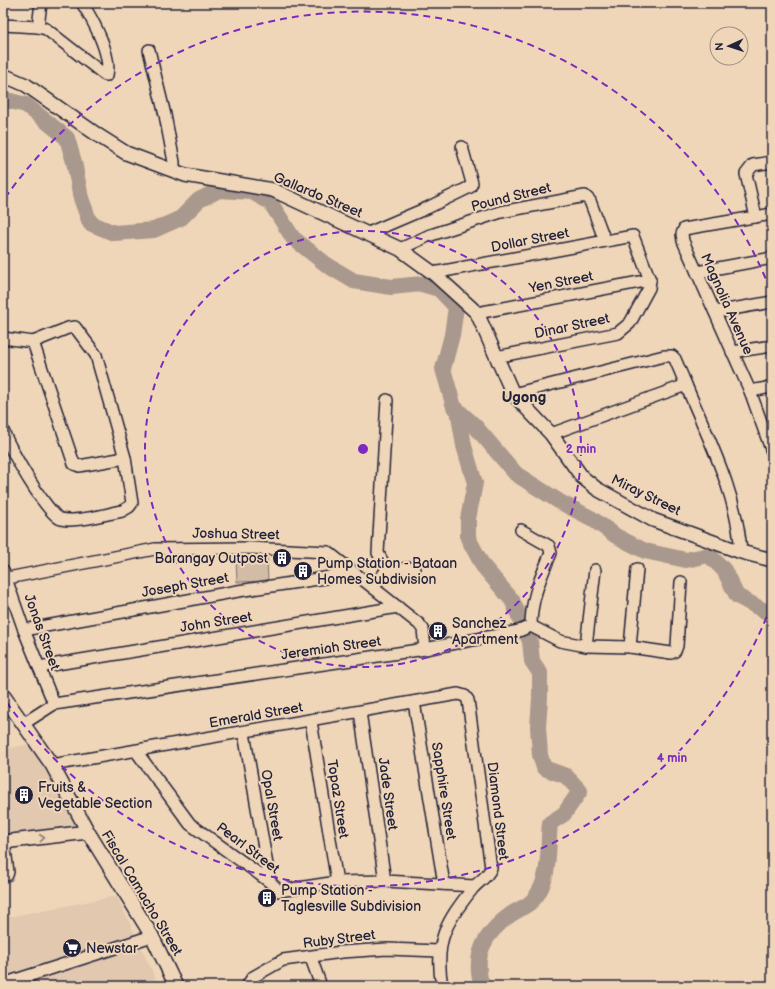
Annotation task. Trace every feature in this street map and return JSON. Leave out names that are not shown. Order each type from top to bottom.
[{"type":"street","points":[[38,26],[41,3]]},
{"type":"street","points":[[3,25],[38,26],[46,29],[105,75],[107,75],[108,66],[102,42],[92,19],[82,3]]},
{"type":"street","points":[[149,50],[170,139],[174,171]]},
{"type":"street","name":"Gallardo Street","points":[[3,75],[26,85],[98,136],[126,153],[174,171],[202,179],[251,185],[273,190],[400,249],[433,273],[477,313],[513,394],[551,434]]},
{"type":"street","points":[[366,234],[427,208],[470,187],[472,183],[462,147]]},
{"type":"street","points":[[772,162],[753,165],[746,174],[756,217],[772,214]]},
{"type":"street","name":"Pound Street","points":[[400,249],[428,236],[501,212],[585,196],[590,201],[605,241]]},
{"type":"street","name":"Magnolia Avenue","points":[[756,217],[684,229],[682,234],[683,241],[696,272],[768,433],[772,452]]},
{"type":"street","name":"Dollar Street","points":[[433,273],[633,236],[650,280]]},
{"type":"street","points":[[696,272],[772,258]]},
{"type":"street","name":"Yen Street","points":[[477,313],[650,280]]},
{"type":"street","name":"Dinar Street","points":[[496,357],[618,333],[630,323],[645,298],[650,280]]},
{"type":"street","points":[[715,312],[772,302]]},
{"type":"street","points":[[3,338],[33,342],[68,328],[75,327],[79,331],[96,355],[125,458],[132,503],[129,507],[122,511],[70,521],[60,519],[52,513],[24,471],[3,430]]},
{"type":"street","points":[[33,342],[74,464],[79,466],[125,458]]},
{"type":"street","points":[[732,352],[772,346]]},
{"type":"street","points":[[513,394],[664,356],[672,356],[675,359],[713,449],[738,517],[741,552]]},
{"type":"street","points":[[551,434],[686,385]]},
{"type":"street","points":[[750,391],[772,387]]},
{"type":"street","points":[[387,400],[378,553],[387,570]]},
{"type":"street","name":"Miray Street","points":[[551,434],[582,477],[597,489],[653,520],[741,552],[772,560]]},
{"type":"street","points":[[521,530],[549,546],[551,550],[535,592],[525,628],[555,640],[586,646],[630,647],[671,653],[675,651],[677,646],[681,582]]},
{"type":"street","name":"Joshua Street","points":[[4,575],[154,549],[249,548],[328,552],[412,617],[423,629],[425,649]]},
{"type":"street","points":[[373,587],[387,570],[415,568]]},
{"type":"street","points":[[630,647],[637,569]]},
{"type":"street","name":"Joseph Street","points":[[24,630],[238,591],[325,578],[351,570]]},
{"type":"street","points":[[586,646],[595,570]]},
{"type":"street","name":"Jonas Street","points":[[4,575],[24,630],[54,704]]},
{"type":"street","name":"John Street","points":[[39,667],[398,607]]},
{"type":"street","name":"Jeremiah Street","points":[[23,724],[54,704],[425,649],[525,628]]},
{"type":"street","name":"Fiscal Camacho Street","points":[[3,694],[52,765],[88,832],[152,936],[176,986]]},
{"type":"street","name":"Emerald Street","points":[[52,765],[244,733],[458,694],[465,696]]},
{"type":"street","name":"Diamond Street","points":[[442,986],[439,951],[450,917],[475,886],[488,875],[491,868],[468,700],[465,696]]},
{"type":"street","name":"Sapphire Street","points":[[414,702],[444,884]]},
{"type":"street","name":"Jade Street","points":[[360,712],[385,881]]},
{"type":"street","name":"Topaz Street","points":[[311,721],[336,882]]},
{"type":"street","name":"Opal Street","points":[[244,733],[270,882]]},
{"type":"street","name":"Pearl Street","points":[[136,751],[190,824],[270,882],[279,891],[336,882],[385,881],[475,886]]},
{"type":"street","points":[[3,875],[7,875],[8,872],[3,842],[88,832]]},
{"type":"street","points":[[3,984],[152,936]]},
{"type":"street","name":"Ruby Street","points":[[250,984],[253,977],[283,960],[311,958],[342,952],[387,949],[439,951]]},
{"type":"street","points":[[311,958],[321,986]]},
{"type":"shaded area","points":[[267,557],[268,581],[237,582],[236,558]]},
{"type":"shaded area","name":"Fruits & Vegetable Section","points":[[28,745],[42,764],[76,826],[3,836],[3,749]]},
{"type":"shaded area","name":"Newstar","points":[[117,896],[159,986],[6,986],[3,979],[3,918]]},
{"type":"waterway","points":[[3,99],[26,105],[67,138],[74,162],[81,198],[90,223],[114,233],[154,230],[181,218],[199,200],[219,190],[252,192],[270,202],[293,238],[327,265],[354,281],[391,287],[422,284],[439,289],[456,307],[452,335],[443,369],[454,407],[475,426],[516,474],[560,502],[591,518],[616,536],[645,551],[686,560],[709,555],[724,570],[737,596],[772,615]]},
{"type":"waterway","points":[[458,410],[464,446],[475,483],[468,519],[468,538],[483,566],[512,600],[530,641],[532,661],[540,673],[538,727],[540,755],[544,768],[566,776],[580,791],[564,814],[550,823],[548,863],[539,892],[531,902],[501,922],[494,929],[483,946],[479,964],[479,975],[482,986]]},
{"type":"place","name":"Barangay Outpost","points":[[282,558]]},
{"type":"place","name":"Pump Station - Bataan Homes Subdivision","points":[[303,571]]},
{"type":"place","name":"Sanchez Apartment","points":[[438,631]]},
{"type":"place","name":"Fruits & Vegetable Section","points":[[24,795]]},
{"type":"place","name":"Pump Station - Taglesville Subdivision","points":[[267,898]]},
{"type":"place","name":"Newstar","points":[[72,948]]},
{"type":"district","name":"Ugong","points":[[524,397]]}]
